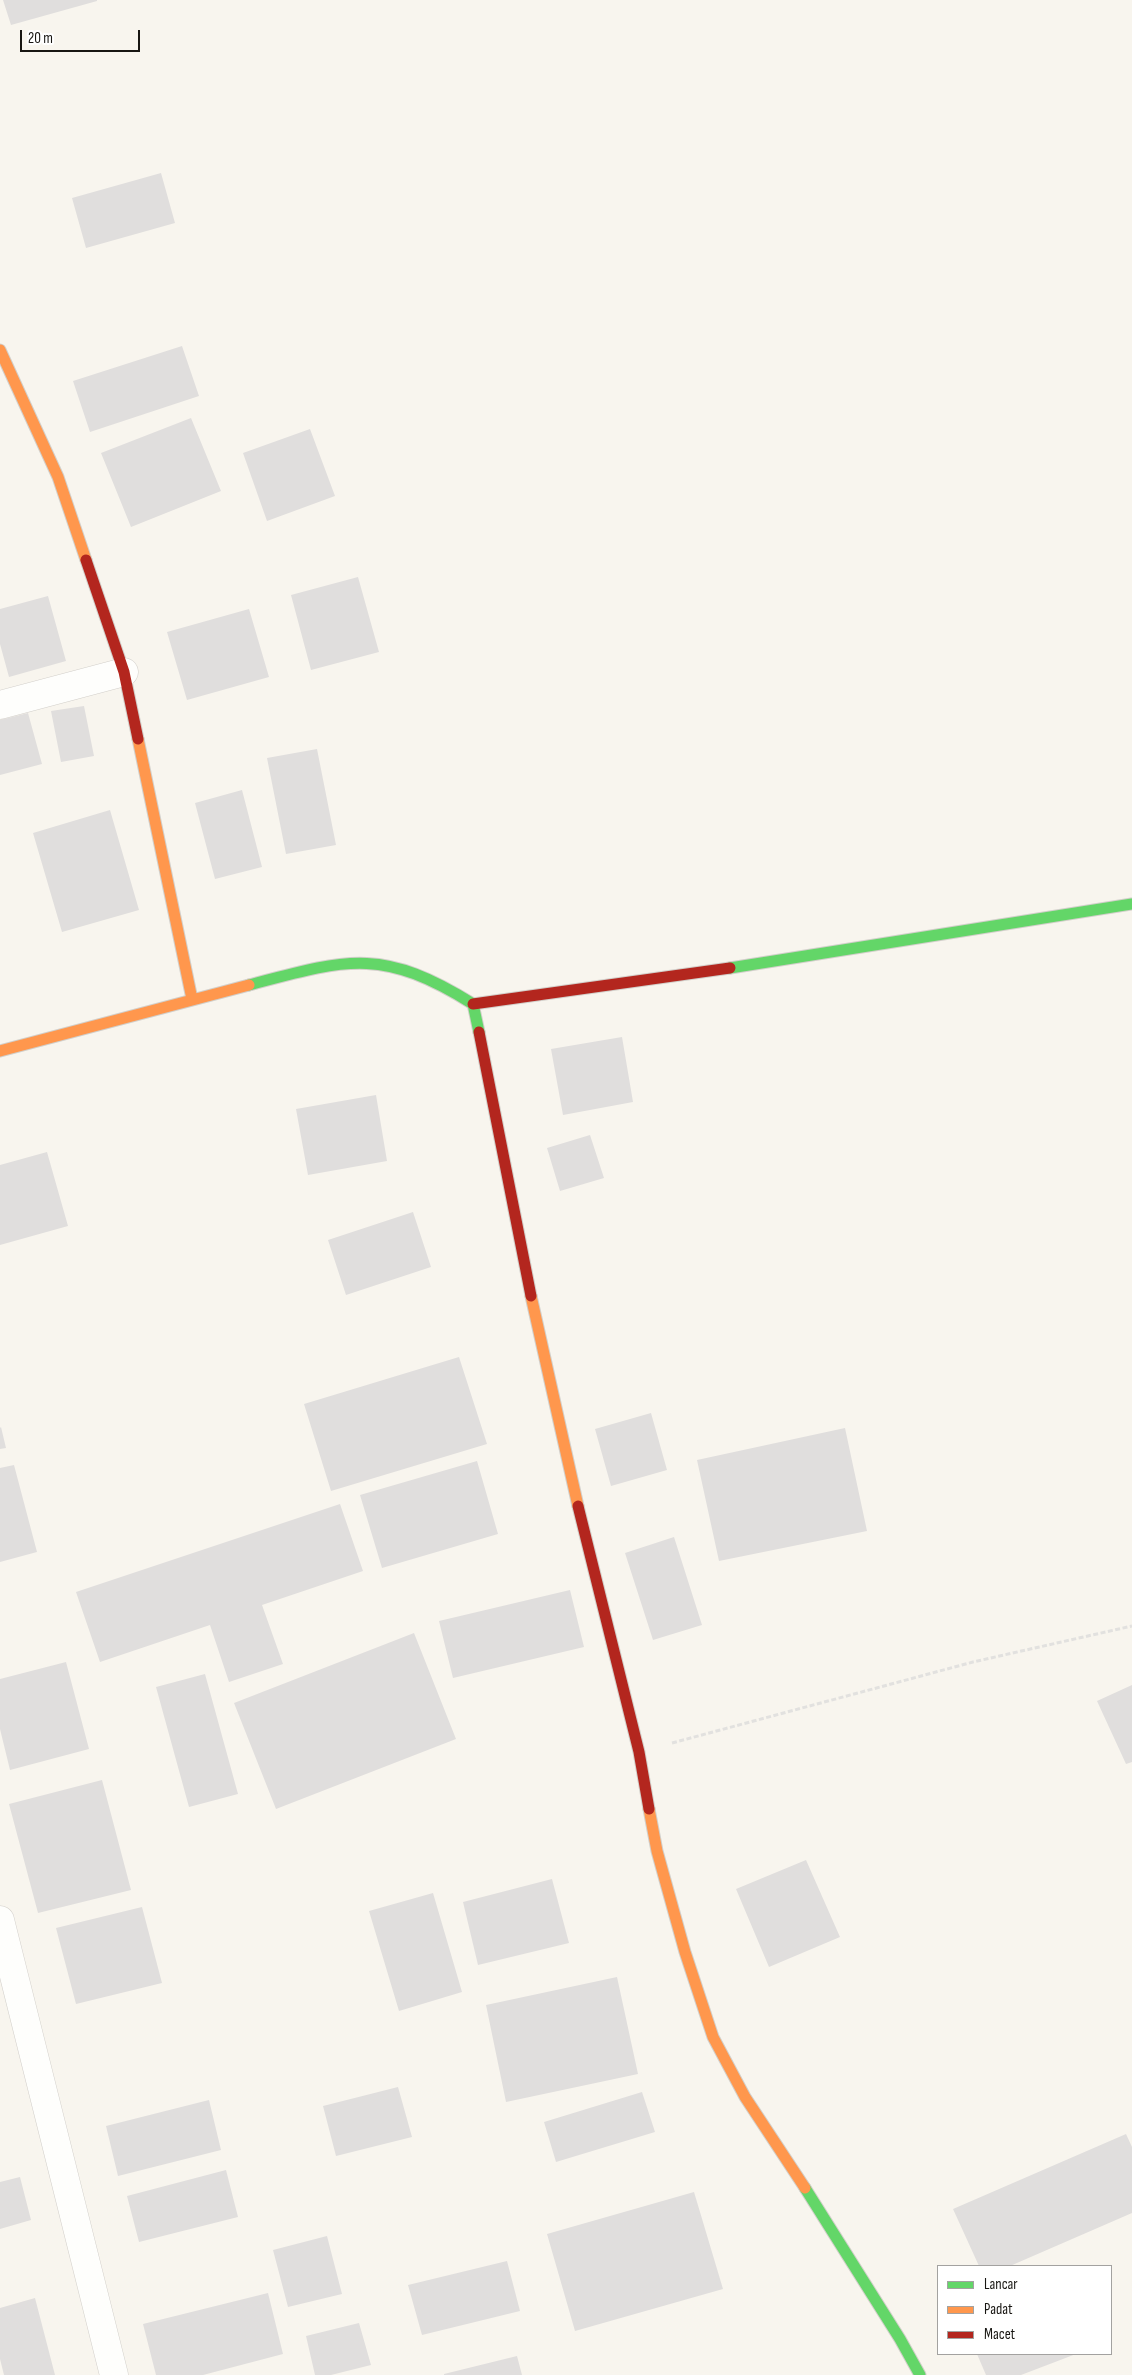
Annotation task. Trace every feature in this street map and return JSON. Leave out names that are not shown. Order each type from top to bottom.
[{"type":"street","points":[[0,350],[58,477],[124,672],[192,999]]},
{"type":"street","points":[[0,705],[124,672]]},
{"type":"street","points":[[0,1051],[192,999],[322,967],[353,962],[379,964],[428,979],[451,990],[473,1004],[658,980],[1132,904]]},
{"type":"street","points":[[473,1004],[537,1325],[586,1544],[639,1752],[657,1851],[685,1952],[713,2037],[745,2097],[807,2191],[900,2339],[920,2375]]},
{"type":"street","points":[[0,1920],[114,2375]]},
{"type":"path","points":[[639,1752],[973,1662],[1132,1626]]},
{"type":"building","points":[[3,0],[97,0],[97,1],[11,25]]},
{"type":"building","points":[[161,173],[175,223],[86,248],[72,198]]},
{"type":"building","points":[[182,346],[199,396],[90,432],[73,381]]},
{"type":"building","points":[[191,418],[221,491],[131,527],[101,453]]},
{"type":"building","points":[[310,429],[335,496],[267,521],[243,453]]},
{"type":"building","points":[[358,577],[379,652],[311,670],[291,595]]},
{"type":"building","points":[[48,596],[66,661],[9,677],[0,644],[0,609]]},
{"type":"building","points":[[249,609],[269,677],[187,700],[167,632]]},
{"type":"building","points":[[84,706],[94,756],[61,762],[51,711]]},
{"type":"building","points":[[28,713],[42,764],[0,775],[0,720]]},
{"type":"building","points":[[317,749],[336,845],[286,854],[267,758]]},
{"type":"building","points":[[242,790],[262,867],[215,879],[195,803]]},
{"type":"building","points":[[110,810],[139,910],[62,932],[33,833]]},
{"type":"building","points":[[622,1037],[633,1102],[563,1115],[551,1049]]},
{"type":"building","points":[[376,1095],[387,1161],[308,1175],[296,1109]]},
{"type":"building","points":[[590,1135],[604,1178],[560,1191],[547,1148]]},
{"type":"building","points":[[47,1152],[68,1226],[0,1245],[0,1165]]},
{"type":"building","points":[[413,1212],[431,1267],[346,1295],[328,1240]]},
{"type":"building","points":[[459,1357],[487,1444],[331,1491],[304,1404]]},
{"type":"building","points":[[651,1413],[667,1470],[611,1486],[595,1429]]},
{"type":"building","points":[[0,1428],[6,1448],[0,1449]]},
{"type":"building","points":[[845,1428],[867,1531],[719,1561],[697,1460]]},
{"type":"building","points":[[477,1461],[498,1534],[382,1568],[360,1495]]},
{"type":"building","points":[[14,1465],[37,1552],[0,1562],[0,1468]]},
{"type":"building","points":[[340,1504],[363,1571],[262,1605],[283,1664],[229,1682],[210,1625],[100,1662],[76,1592]]},
{"type":"building","points":[[674,1537],[702,1625],[653,1640],[625,1553]]},
{"type":"building","points":[[570,1590],[584,1647],[453,1678],[439,1621]]},
{"type":"building","points":[[414,1633],[456,1739],[276,1809],[234,1703]]},
{"type":"building","points":[[66,1662],[89,1749],[10,1770],[0,1729],[0,1679]]},
{"type":"building","points":[[205,1674],[238,1794],[189,1807],[156,1687]]},
{"type":"building","points":[[1132,1685],[1132,1762],[1126,1764],[1097,1701]]},
{"type":"building","points":[[102,1780],[131,1890],[38,1913],[9,1804]]},
{"type":"building","points":[[806,1860],[840,1937],[769,1967],[736,1889]]},
{"type":"building","points":[[552,1879],[569,1943],[478,1965],[463,1902]]},
{"type":"building","points":[[433,1893],[462,1992],[399,2011],[369,1911]]},
{"type":"building","points":[[142,1907],[162,1983],[76,2004],[56,1928]]},
{"type":"building","points":[[617,1977],[638,2074],[506,2102],[486,2005]]},
{"type":"building","points":[[398,2087],[412,2137],[336,2156],[323,2106]]},
{"type":"building","points":[[642,2092],[655,2132],[556,2162],[544,2122]]},
{"type":"building","points":[[209,2100],[221,2150],[118,2176],[106,2126]]},
{"type":"building","points":[[1126,2134],[1132,2147],[1132,2213],[1012,2265],[979,2265],[953,2209]]},
{"type":"building","points":[[226,2170],[238,2217],[139,2242],[127,2196]]},
{"type":"building","points":[[20,2177],[31,2220],[0,2229],[0,2182]]},
{"type":"building","points":[[694,2192],[723,2289],[575,2331],[547,2234]]},
{"type":"building","points":[[327,2236],[342,2294],[288,2307],[273,2250]]},
{"type":"building","points":[[507,2261],[520,2311],[422,2335],[408,2285]]},
{"type":"building","points":[[268,2293],[283,2354],[203,2375],[156,2375],[143,2324]]},
{"type":"building","points":[[35,2298],[55,2375],[4,2375],[0,2359],[0,2308]]},
{"type":"building","points":[[359,2323],[371,2365],[331,2375],[315,2375],[306,2336]]},
{"type":"building","points":[[977,2355],[1073,2355],[1021,2375],[986,2375]]},
{"type":"building","points":[[517,2356],[522,2375],[444,2375],[444,2374]]},
{"type":"traffic: fast","points":[[730,968],[1132,904]]},
{"type":"traffic: fast","points":[[249,985],[313,969],[339,965],[364,963],[388,966],[413,973],[473,1004],[479,1032]]},
{"type":"traffic: fast","points":[[805,2188],[900,2339],[920,2375]]},
{"type":"traffic: slow","points":[[0,350],[58,477],[86,560]]},
{"type":"traffic: slow","points":[[138,739],[192,999]]},
{"type":"traffic: slow","points":[[0,1051],[249,985]]},
{"type":"traffic: slow","points":[[531,1296],[578,1506]]},
{"type":"traffic: slow","points":[[649,1809],[657,1851],[685,1952],[713,2037],[745,2097],[805,2188]]},
{"type":"traffic: jam","points":[[86,560],[124,672],[138,739]]},
{"type":"traffic: jam","points":[[473,1004],[730,968]]},
{"type":"traffic: jam","points":[[479,1032],[531,1296]]},
{"type":"traffic: jam","points":[[578,1506],[639,1752],[649,1809]]}]
